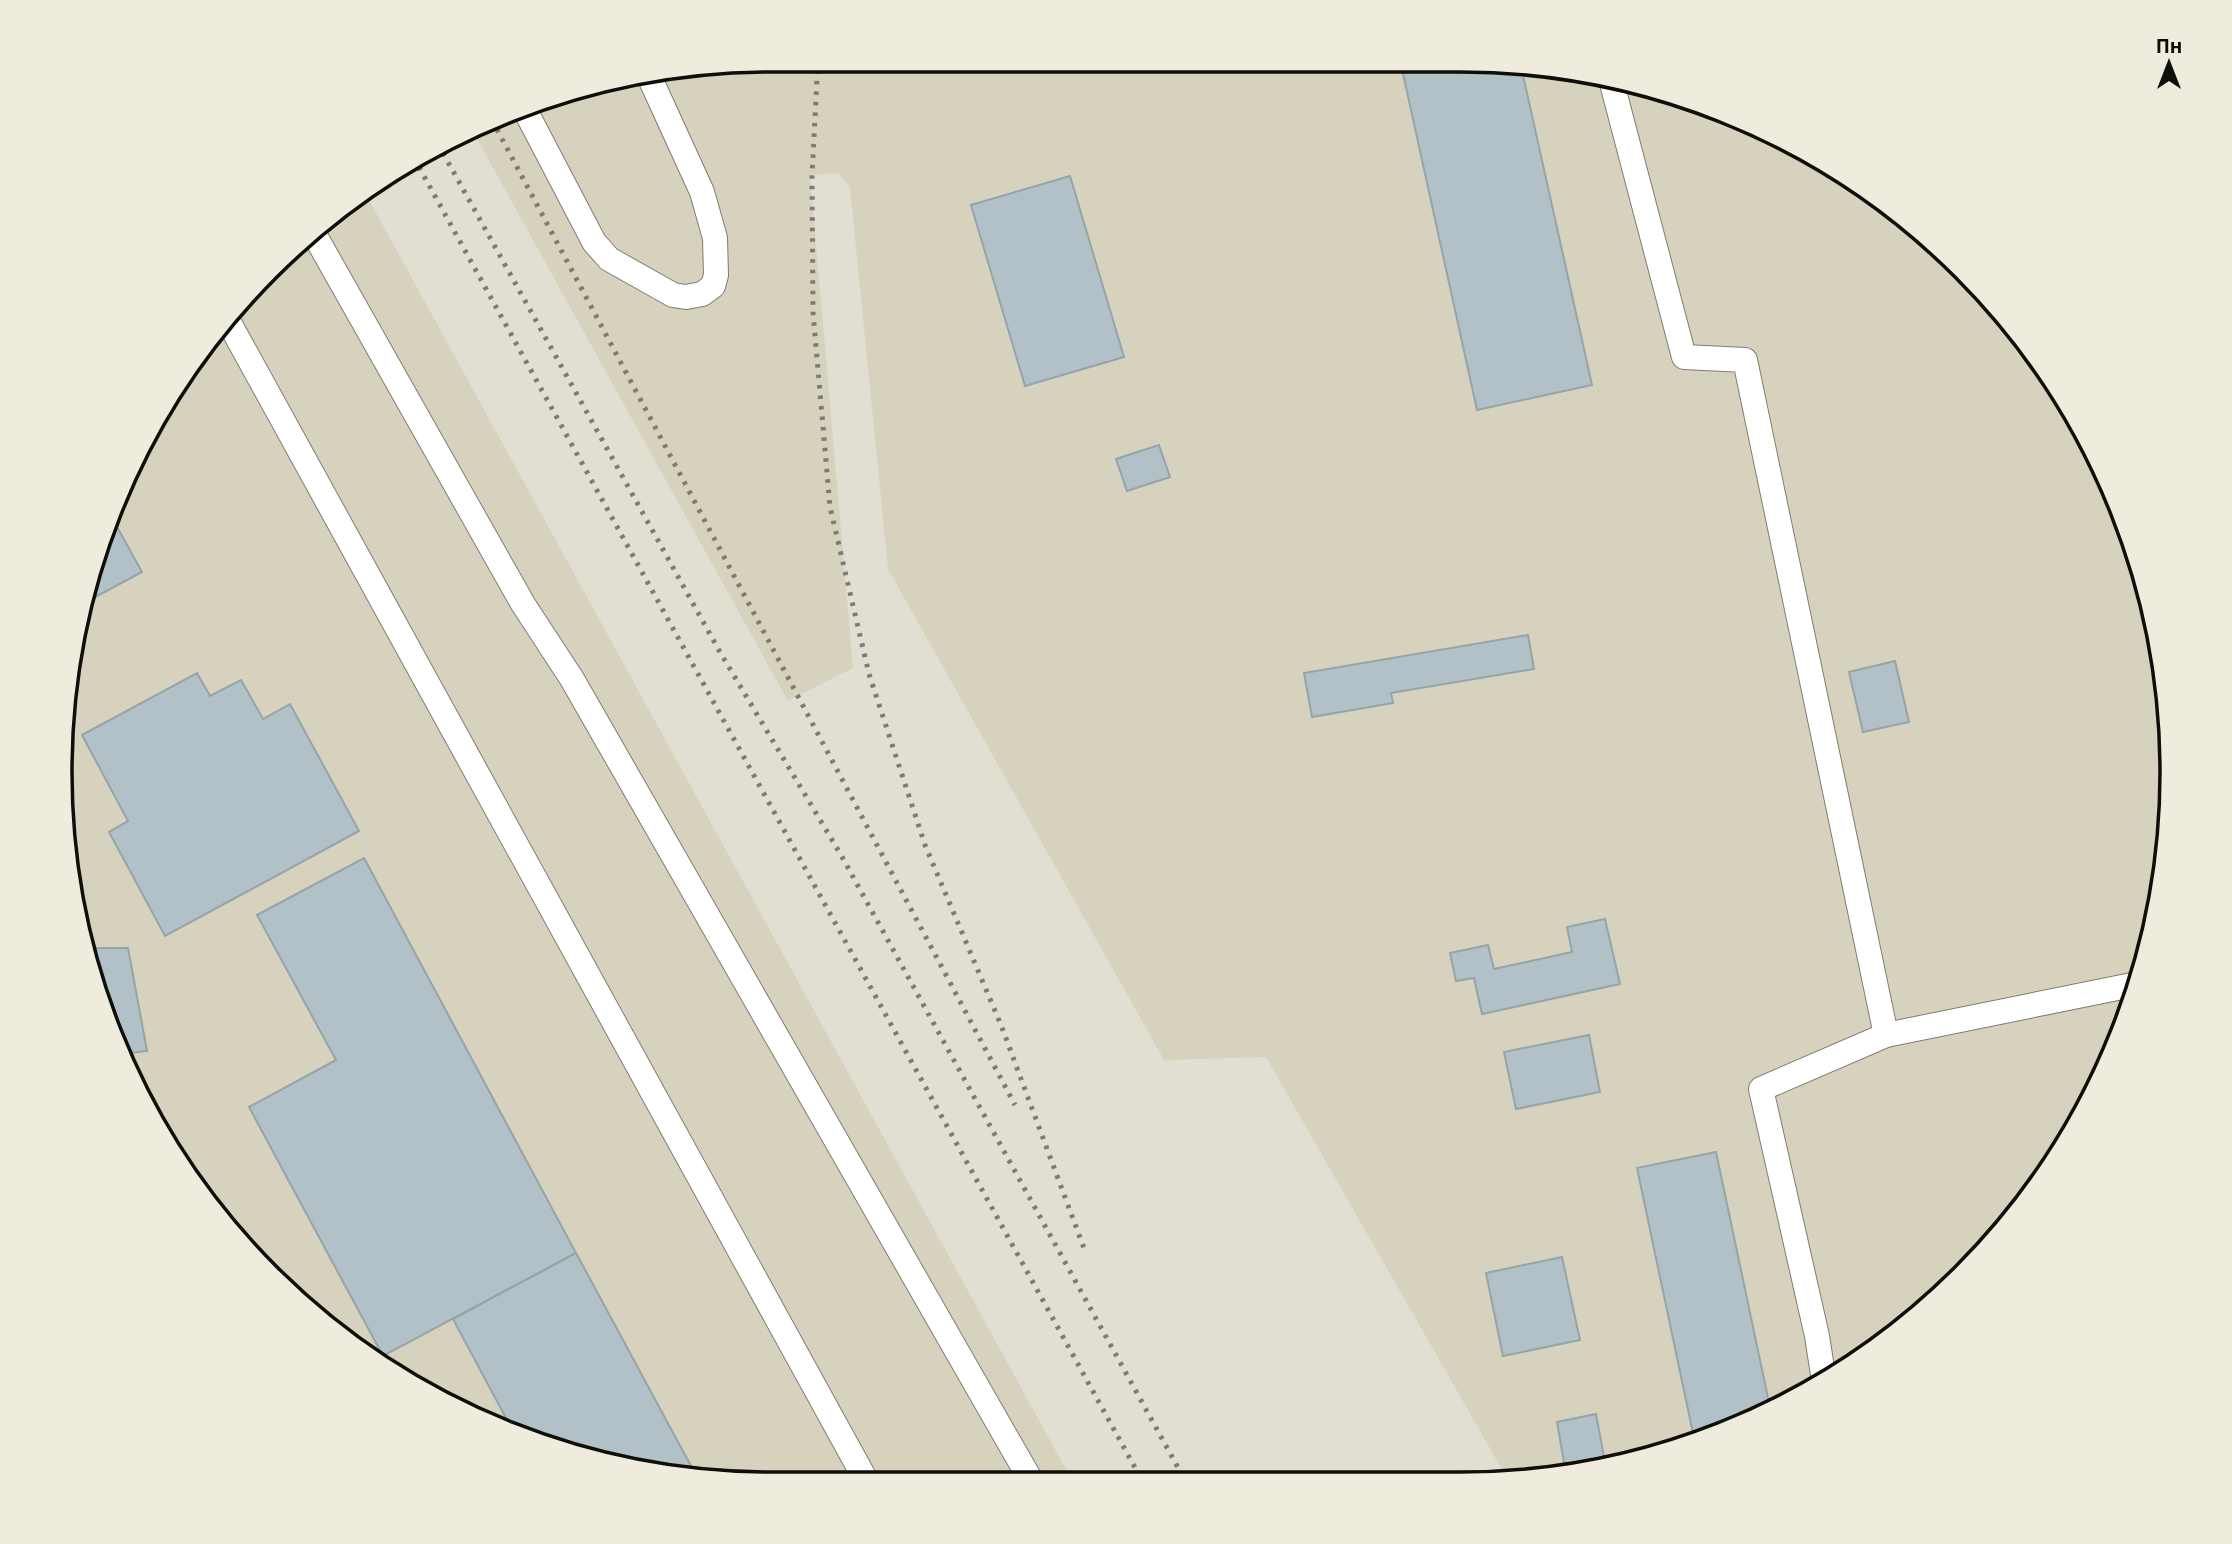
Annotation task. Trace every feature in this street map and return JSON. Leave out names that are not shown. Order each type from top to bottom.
[{"type":"lane","points":[[528,116],[594,242],[609,259],[673,295],[702,295],[713,286],[716,275],[715,238],[702,192],[652,82]]},
{"type":"lane","points":[[1613,89],[1685,358],[1745,360],[1886,1035]]},
{"type":"lane","points":[[317,240],[523,604],[572,679],[1026,1472]]},
{"type":"lane","points":[[232,327],[862,1472]]},
{"type":"lane","points":[[1822,1370],[1761,1088],[1886,1035],[2126,986]]},
{"type":"shaded area","points":[[726,73],[1506,73],[1597,85],[1641,96],[1728,125],[1770,144],[1849,190],[1886,216],[1955,277],[1986,310],[2016,346],[2066,422],[2088,462],[2123,547],[2147,635],[2154,681],[2159,726],[2159,818],[2147,909],[2136,953],[2107,1040],[2088,1082],[2042,1161],[2016,1198],[1955,1267],[1886,1328],[1849,1354],[1770,1400],[1728,1419],[1685,1435],[1597,1459],[1503,1471],[1266,1057],[1164,1060],[888,569],[850,187],[838,173],[810,175],[853,668],[788,701],[476,138],[547,109],[591,96],[635,85]]},
{"type":"shaded area","points":[[369,200],[1067,1472],[726,1471],[635,1459],[547,1435],[504,1419],[462,1400],[383,1354],[310,1298],[277,1267],[216,1198],[190,1161],[144,1082],[109,997],[96,953],[85,909],[73,818],[73,726],[85,635],[96,591],[125,504],[144,462],[190,383],[216,346],[277,277],[310,246]]},
{"type":"building","points":[[1403,72],[1523,75],[1592,385],[1477,410]]},
{"type":"building","points":[[1070,176],[1124,357],[1025,386],[971,205]]},
{"type":"building","points":[[1159,445],[1170,477],[1127,491],[1116,459]]},
{"type":"building","points":[[117,526],[142,572],[94,598]]},
{"type":"building","points":[[1528,635],[1534,669],[1391,693],[1393,703],[1312,717],[1304,673]]},
{"type":"building","points":[[1895,661],[1909,722],[1863,732],[1849,672]]},
{"type":"building","points":[[197,673],[210,696],[241,680],[263,719],[290,704],[359,831],[165,936],[109,832],[128,821],[82,735]]},
{"type":"building","points":[[364,858],[576,1253],[385,1355],[381,1353],[249,1107],[336,1060],[257,915]]},
{"type":"building","points":[[1605,919],[1620,984],[1482,1014],[1474,978],[1456,981],[1450,953],[1488,945],[1494,969],[1572,952],[1567,927]]},
{"type":"building","points":[[95,948],[128,948],[147,1051],[131,1053],[109,997]]},
{"type":"building","points":[[1589,1035],[1600,1092],[1516,1109],[1504,1052]]},
{"type":"building","points":[[1716,1152],[1769,1401],[1693,1432],[1637,1168]]},
{"type":"building","points":[[576,1253],[692,1467],[635,1459],[591,1448],[507,1420],[453,1319]]},
{"type":"building","points":[[1562,1257],[1580,1340],[1503,1356],[1486,1273]]},
{"type":"building","points":[[1596,1414],[1604,1457],[1564,1464],[1557,1422]]},
{"type":"railway","points":[[817,72],[812,176],[813,312],[830,507],[869,674],[925,845],[1001,1025],[1085,1251]]},
{"type":"railway","points":[[496,128],[1015,1105]]},
{"type":"railway","points":[[444,154],[721,654],[841,855],[1180,1472]]},
{"type":"railway","points":[[419,168],[1137,1472]]}]
